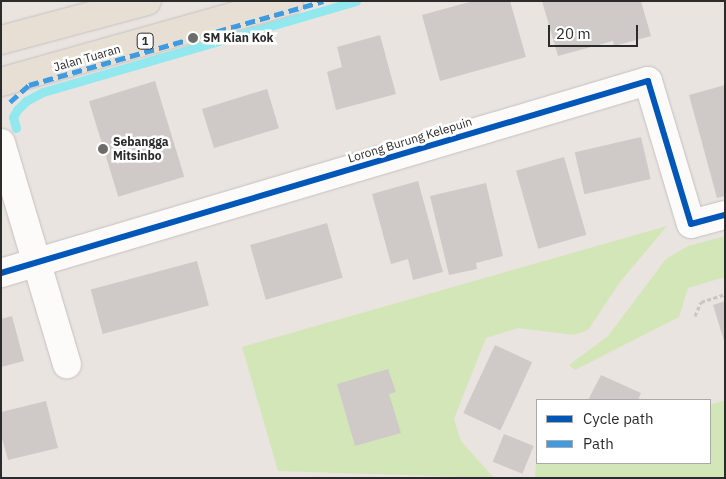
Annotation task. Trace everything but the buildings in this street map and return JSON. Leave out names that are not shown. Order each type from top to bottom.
[{"type":"main road","points":[[1,40],[148,1]]},
{"type":"main road","name":"Jalan Tuaran","points":[[1,82],[289,1]]},
{"type":"street","name":"Lorong Burung Kelepuin","points":[[1,273],[37,264],[648,81],[692,224],[725,215]]},
{"type":"street","points":[[2,148],[67,364]]},
{"type":"path","points":[[695,316],[701,302],[725,294]]},
{"type":"green space","points":[[667,226],[620,282],[588,330],[574,335],[518,328],[486,338],[454,419],[461,441],[494,478],[278,471],[242,347]]},
{"type":"green space","points":[[725,236],[725,277],[688,288],[679,317],[575,370],[569,365],[608,336],[666,259],[688,246]]},
{"type":"green space","points":[[725,400],[725,478],[535,478],[536,463],[711,464],[711,405]]},
{"type":"waterway","points":[[16,128],[13,117],[17,110],[26,101],[43,92],[356,1]]},
{"type":"marked path","points":[[10,102],[29,85],[323,1]]},
{"type":"cycle path","points":[[1,273],[648,81],[691,224],[725,215]]},
{"type":"place","name":"SM Kian Kok","points":[[193,38]]},
{"type":"place","name":"Sebangga Mitsinbo","points":[[103,149]]}]
